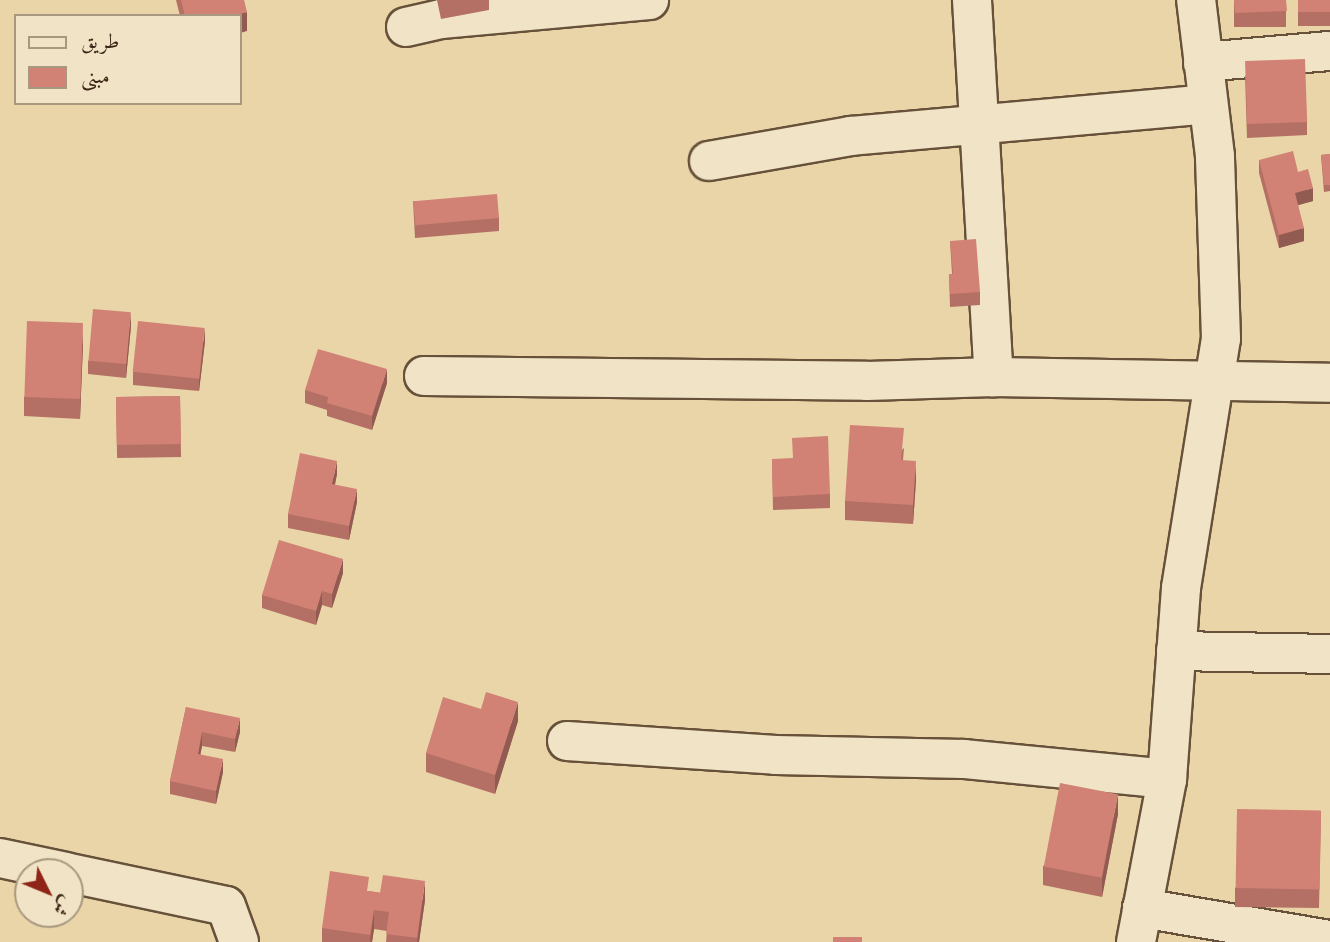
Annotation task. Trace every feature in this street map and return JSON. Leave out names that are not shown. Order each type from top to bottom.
[{"type":"street","points":[[406,27],[441,19],[649,0]]},
{"type":"street","points":[[972,0],[976,126],[994,377]]},
{"type":"street","points":[[1196,0],[1221,241],[1217,380],[1181,588],[1167,779],[1139,925],[1330,940]]},
{"type":"street","points":[[1203,62],[1330,51]]},
{"type":"street","points":[[709,161],[851,136],[1208,104]]},
{"type":"street","points":[[424,376],[867,381],[994,377],[1330,383]]},
{"type":"street","points":[[1176,651],[1330,654]]},
{"type":"street","points":[[567,741],[776,755],[964,758],[1167,779]]},
{"type":"street","points":[[84,875],[226,906],[239,942]]},
{"type":"building","points":[[181,0],[244,0],[247,12],[240,14],[184,14]]},
{"type":"building","points":[[1234,0],[1286,0],[1287,11],[1235,13]]},
{"type":"building","points":[[1298,0],[1330,0],[1330,12],[1298,12]]},
{"type":"building","points":[[1305,59],[1307,122],[1247,124],[1245,61]]},
{"type":"building","points":[[1293,151],[1298,172],[1308,169],[1313,188],[1295,193],[1304,228],[1279,235],[1259,160]]},
{"type":"building","points":[[1330,154],[1330,185],[1324,185],[1321,155]]},
{"type":"building","points":[[497,194],[499,218],[415,225],[413,201]]},
{"type":"building","points":[[976,239],[980,292],[950,294],[949,274],[953,274],[950,241]]},
{"type":"building","points":[[93,309],[131,312],[126,364],[88,361]]},
{"type":"building","points":[[27,321],[83,323],[80,399],[24,397]]},
{"type":"building","points":[[138,321],[205,328],[199,379],[133,372]]},
{"type":"building","points":[[318,349],[387,369],[372,416],[327,403],[328,397],[305,390]]},
{"type":"building","points":[[180,396],[181,444],[117,445],[116,397]]},
{"type":"building","points":[[850,425],[904,428],[901,460],[916,461],[913,505],[845,501]]},
{"type":"building","points":[[828,436],[830,494],[773,497],[772,459],[793,458],[792,438]]},
{"type":"building","points":[[300,453],[337,461],[332,484],[357,489],[349,526],[288,514]]},
{"type":"building","points":[[279,540],[343,559],[332,594],[322,591],[316,611],[262,595]]},
{"type":"building","points":[[486,692],[518,702],[495,775],[426,753],[443,697],[481,709]]},
{"type":"building","points":[[186,707],[240,718],[235,739],[202,732],[198,754],[223,759],[216,791],[170,781]]},
{"type":"building","points":[[1060,783],[1118,794],[1102,878],[1044,866]]},
{"type":"building","points":[[1237,809],[1321,810],[1320,889],[1236,888]]},
{"type":"building","points":[[330,871],[369,877],[367,891],[380,893],[383,875],[425,881],[417,938],[386,934],[389,912],[374,910],[370,935],[322,928]]},
{"type":"building","points":[[833,937],[862,937],[862,942],[833,942]]}]
